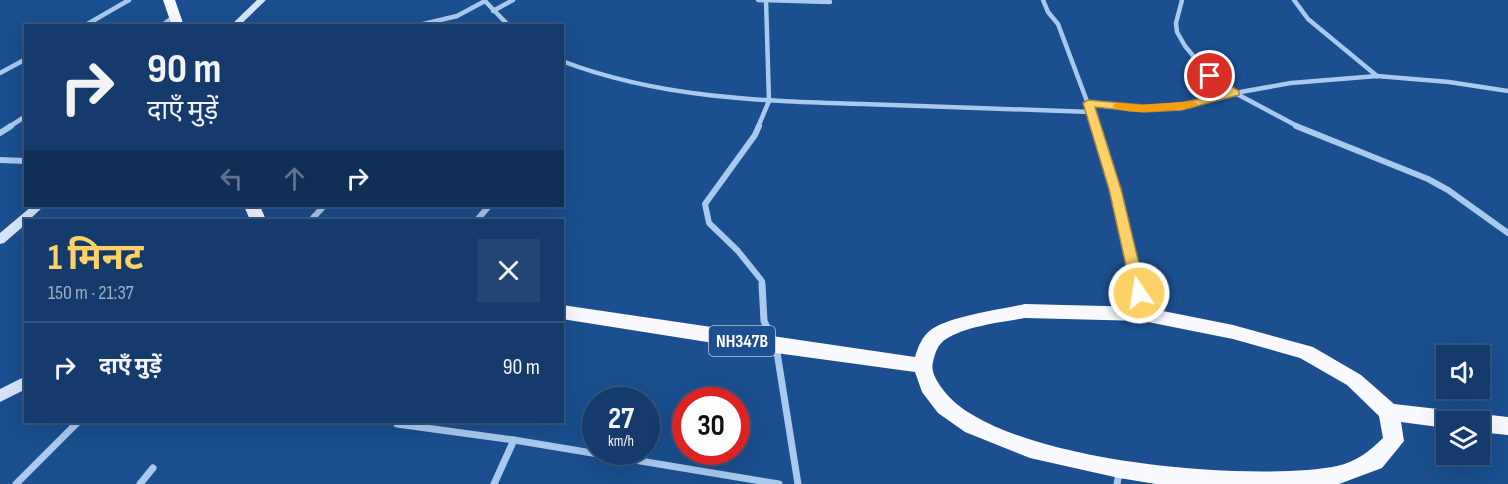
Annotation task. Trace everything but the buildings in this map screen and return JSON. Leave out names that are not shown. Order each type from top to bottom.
[{"type":"highway","points":[[169,0],[176,21]]},
{"type":"highway","points":[[1389,412],[1394,441],[1374,461],[1338,475],[1278,480],[1193,480],[1118,476],[1030,449],[972,426],[945,407],[929,386],[922,366],[927,347],[939,334],[975,321],[1025,311],[1143,314],[1233,332],[1306,352],[1354,380],[1389,412],[1436,418]]},
{"type":"highway","name":"NH347B","points":[[564,312],[776,346],[922,366]]},
{"type":"highway","points":[[1490,424],[1508,426]]},
{"type":"main road","points":[[236,24],[262,0]]},
{"type":"main road","points":[[0,240],[37,207]]},
{"type":"main road","points":[[0,396],[24,383]]},
{"type":"street","points":[[87,24],[129,0]]},
{"type":"street","points":[[493,11],[513,0]]},
{"type":"street","points":[[758,0],[830,2]]},
{"type":"street","points":[[766,0],[769,101],[755,135],[705,204],[709,224],[738,251],[762,281],[764,321],[776,346],[798,484]]},
{"type":"street","points":[[1043,0],[1048,12],[1058,24],[1091,112],[1115,189],[1143,314]]},
{"type":"street","points":[[1182,0],[1176,23],[1177,32],[1185,46],[1210,76],[1235,93],[1302,129],[1428,179],[1448,190],[1508,233]]},
{"type":"street","points":[[1294,0],[1308,19],[1377,75]]},
{"type":"street","points":[[423,24],[457,16],[484,1],[507,24]]},
{"type":"street","points":[[0,73],[24,60]]},
{"type":"street","points":[[564,62],[581,69],[670,89],[769,101],[1091,112]]},
{"type":"street","points":[[1088,103],[1143,109],[1182,107],[1235,93],[1291,83],[1377,75],[1508,91]]},
{"type":"street","points":[[0,133],[24,117]]},
{"type":"street","points":[[0,160],[24,161]]},
{"type":"street","points":[[312,219],[323,207]]},
{"type":"street","points":[[478,219],[488,207]]},
{"type":"street","points":[[16,484],[77,423]]},
{"type":"street","points":[[397,424],[514,440],[779,484]]},
{"type":"street","points":[[494,484],[514,440]]},
{"type":"street","points":[[140,484],[153,468]]},
{"type":"slow traffic","points":[[1117,106],[1143,109],[1182,107],[1192,104]]},
{"type":"route","points":[[1139,293],[1115,189],[1088,103],[1143,109],[1182,107],[1235,93],[1210,76]]}]
